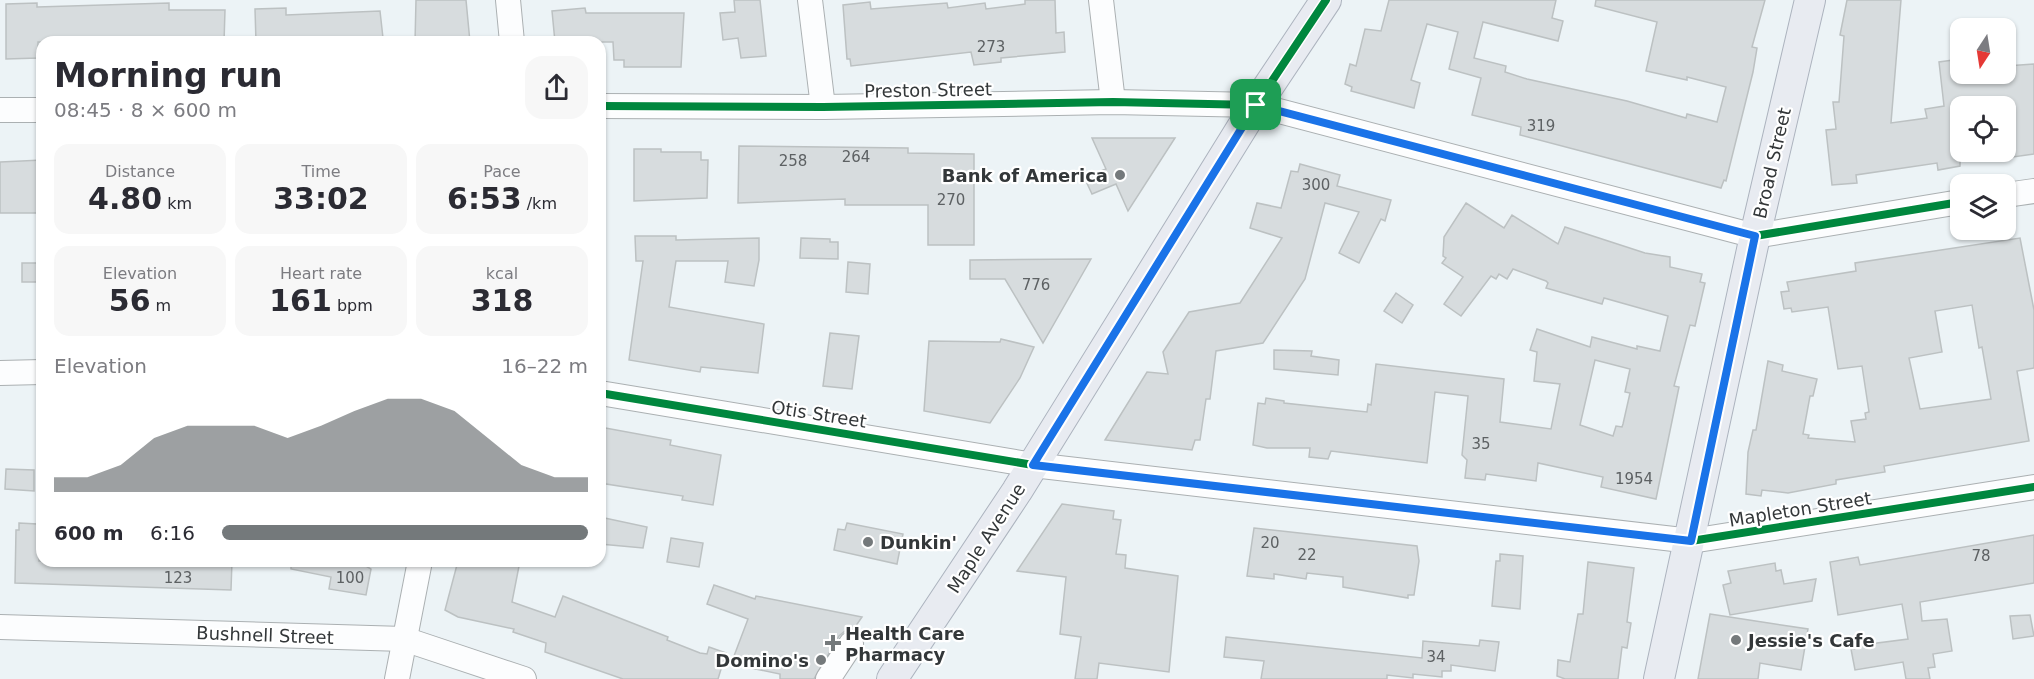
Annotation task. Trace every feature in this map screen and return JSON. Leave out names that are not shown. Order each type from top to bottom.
[{"type":"main road","name":"Maple Avenue","points":[[892,679],[1033,465],[1256,105],[1326,0]]},
{"type":"main road","name":"Broad Street","points":[[1659,679],[1691,541],[1755,236],[1810,0]]},
{"type":"street","points":[[508,0],[511,36]]},
{"type":"street","points":[[810,0],[823,107]]},
{"type":"street","points":[[1101,0],[1113,102]]},
{"type":"street","name":"Preston Street","points":[[606,106],[823,107],[1113,102],[1256,105],[1755,236]]},
{"type":"street","points":[[0,110],[36,110]]},
{"type":"street","points":[[2016,194],[2034,191]]},
{"type":"street","points":[[1755,236],[1950,204]]},
{"type":"street","points":[[0,373],[36,372]]},
{"type":"street","name":"Otis Street","points":[[606,394],[1033,465]]},
{"type":"street","name":"Mapleton Street","points":[[1033,465],[1691,541],[2034,487]]},
{"type":"street","points":[[398,679],[419,567]]},
{"type":"street","name":"Bushnell Street","points":[[0,627],[404,639],[524,679]]},
{"type":"street","points":[[828,679],[851,644]]},
{"type":"building","points":[[416,0],[466,0],[469,36],[415,36]]},
{"type":"building","points":[[734,0],[760,0],[766,56],[741,58],[738,38],[723,40],[720,13],[735,12]]},
{"type":"building","points":[[1025,0],[1055,0],[1056,33],[1064,32],[1065,52],[1001,58],[1001,62],[974,65],[971,52],[851,66],[850,59],[847,59],[843,5],[870,2],[871,9],[947,3],[948,8],[985,3],[986,9],[1025,4]]},
{"type":"building","points":[[1389,0],[1556,0],[1552,18],[1563,21],[1558,41],[1483,22],[1474,58],[1506,66],[1505,72],[1527,79],[1627,101],[1686,118],[1687,114],[1717,122],[1726,87],[1687,77],[1687,80],[1646,71],[1657,22],[1595,6],[1596,0],[1765,0],[1752,47],[1757,48],[1753,72],[1726,181],[1724,180],[1721,188],[1520,135],[1521,127],[1472,115],[1481,78],[1449,69],[1458,32],[1427,24],[1411,80],[1420,83],[1414,108],[1351,91],[1352,87],[1345,84],[1350,64],[1356,66],[1365,29],[1381,31]]},
{"type":"building","points":[[1847,0],[1901,0],[1891,123],[1927,118],[1925,109],[1944,106],[1939,62],[1950,60],[1950,84],[2016,84],[2016,65],[2034,64],[2034,154],[2016,157],[2016,96],[1950,96],[1950,162],[1960,162],[1960,166],[1938,170],[1937,163],[1856,175],[1857,183],[1832,185],[1826,130],[1836,129],[1833,102],[1839,102],[1844,36],[1840,35]]},
{"type":"building","points":[[37,3],[37,7],[169,3],[169,10],[225,10],[224,36],[36,36],[36,58],[6,59],[6,4]]},
{"type":"building","points":[[286,8],[286,15],[380,11],[383,36],[256,36],[255,9]]},
{"type":"building","points":[[585,8],[586,13],[684,13],[681,67],[624,67],[624,60],[614,60],[613,42],[606,42],[606,36],[554,36],[552,11]]},
{"type":"building","name":"Bank of America","points":[[1092,138],[1175,138],[1128,211],[1116,184],[1092,194],[1084,177],[1106,169]]},
{"type":"building","points":[[739,146],[908,148],[908,153],[974,154],[974,245],[928,245],[928,205],[845,205],[845,199],[738,203]]},
{"type":"building","points":[[634,149],[701,152],[701,160],[708,160],[707,198],[634,201]]},
{"type":"building","points":[[36,160],[36,213],[0,213],[0,162]]},
{"type":"building","points":[[1300,164],[1340,175],[1337,186],[1391,200],[1385,221],[1381,219],[1359,263],[1339,253],[1359,212],[1325,203],[1305,279],[1263,343],[1216,351],[1210,399],[1206,399],[1200,440],[1195,440],[1192,450],[1105,440],[1147,372],[1168,374],[1163,352],[1189,312],[1240,303],[1282,238],[1250,228],[1257,203],[1281,208],[1291,171],[1298,172]]},
{"type":"building","points":[[1466,203],[1504,228],[1512,215],[1558,244],[1565,227],[1645,253],[1670,257],[1670,267],[1702,274],[1700,282],[1705,283],[1695,326],[1690,325],[1674,386],[1679,387],[1656,499],[1601,487],[1603,477],[1538,463],[1536,481],[1486,474],[1485,480],[1465,478],[1467,460],[1462,455],[1468,396],[1435,392],[1427,463],[1331,451],[1328,459],[1309,457],[1310,448],[1267,448],[1253,445],[1258,403],[1265,404],[1266,398],[1284,401],[1284,403],[1367,412],[1368,404],[1371,405],[1376,364],[1504,379],[1500,422],[1551,429],[1560,384],[1534,381],[1537,352],[1530,350],[1537,329],[1590,347],[1592,337],[1637,349],[1637,346],[1660,351],[1668,316],[1604,298],[1602,304],[1546,288],[1548,283],[1546,281],[1513,269],[1507,279],[1499,274],[1496,279],[1491,276],[1461,316],[1444,304],[1463,277],[1442,263],[1446,258],[1443,256],[1444,237]],"holes":[[[1595,360],[1630,369],[1625,392],[1630,393],[1622,427],[1616,426],[1613,436],[1580,425]]]},
{"type":"building","points":[[635,236],[676,236],[676,240],[759,238],[759,260],[754,286],[725,282],[728,261],[676,261],[669,307],[764,324],[758,373],[701,367],[700,372],[629,360],[643,261],[636,261]]},
{"type":"building","points":[[801,238],[830,239],[830,242],[838,242],[838,259],[800,258]]},
{"type":"building","points":[[2020,238],[2034,310],[2034,368],[2017,371],[2029,441],[1884,466],[1885,472],[1836,480],[1836,484],[1788,493],[1762,490],[1761,496],[1746,494],[1748,452],[1753,430],[1756,430],[1768,361],[1783,365],[1782,371],[1817,379],[1813,396],[1810,396],[1803,434],[1809,435],[1808,438],[1855,442],[1851,421],[1866,419],[1865,413],[1869,412],[1862,366],[1838,369],[1828,307],[1792,312],[1791,308],[1784,309],[1781,292],[1789,291],[1787,282],[1856,271],[1855,263]],"holes":[[[1972,305],[1979,348],[1982,347],[1991,399],[1920,409],[1909,358],[1942,352],[1935,311]]]},
{"type":"building","points":[[1091,259],[1043,343],[1005,279],[970,279],[970,260]]},
{"type":"building","points":[[848,262],[870,264],[868,294],[846,292]]},
{"type":"building","points":[[22,263],[36,263],[36,282],[22,282]]},
{"type":"building","points":[[1396,293],[1413,305],[1402,323],[1384,311]]},
{"type":"building","points":[[830,333],[859,336],[852,389],[823,386]]},
{"type":"building","points":[[1001,339],[1034,347],[1020,378],[990,423],[924,411],[929,341],[1000,342]]},
{"type":"building","points":[[1274,350],[1312,351],[1311,356],[1339,360],[1338,375],[1274,369]]},
{"type":"building","points":[[606,428],[671,440],[670,445],[721,455],[713,505],[682,500],[683,496],[606,484]]},
{"type":"building","points":[[6,469],[34,470],[34,491],[5,489]]},
{"type":"building","points":[[1062,504],[1114,511],[1113,519],[1121,520],[1116,554],[1126,555],[1125,568],[1178,576],[1169,672],[1099,663],[1097,679],[1075,679],[1081,637],[1060,634],[1066,577],[1017,571]]},
{"type":"building","points":[[606,518],[647,527],[643,548],[606,545]]},
{"type":"building","points":[[19,523],[36,524],[36,567],[232,567],[231,590],[15,583],[16,530],[19,530]]},
{"type":"building","name":"Dunkin'","points":[[847,523],[903,534],[897,564],[834,550],[838,529],[845,530]]},
{"type":"building","points":[[1254,528],[1417,546],[1419,561],[1414,595],[1408,595],[1408,598],[1343,587],[1343,577],[1307,573],[1306,579],[1274,574],[1274,579],[1247,576]]},
{"type":"building","points":[[2034,535],[2034,583],[1920,602],[1922,621],[1947,619],[1952,651],[1933,654],[1935,667],[1928,668],[1930,679],[1906,679],[1903,662],[1855,670],[1851,649],[1854,649],[1854,646],[1908,639],[1902,604],[1838,615],[1830,562],[1858,557],[1860,565]]},
{"type":"building","points":[[671,538],[703,543],[699,567],[667,562]]},
{"type":"building","points":[[1500,554],[1523,556],[1520,609],[1492,606],[1496,561],[1500,561]]},
{"type":"building","points":[[1588,562],[1634,568],[1627,622],[1631,623],[1627,648],[1622,647],[1618,679],[1565,679],[1557,676],[1558,660],[1570,662],[1578,614],[1583,614]]},
{"type":"building","points":[[1775,563],[1776,571],[1781,570],[1784,584],[1816,579],[1812,601],[1730,615],[1723,585],[1731,583],[1728,571]]},
{"type":"building","points":[[291,567],[368,567],[371,569],[366,595],[329,589],[331,577],[291,569]]},
{"type":"building","points":[[456,567],[519,567],[512,602],[555,617],[563,596],[668,637],[667,640],[700,653],[707,654],[709,647],[726,653],[718,679],[623,679],[545,652],[546,643],[513,632],[514,629],[458,617],[445,610]]},
{"type":"building","points":[[714,585],[755,599],[756,596],[862,617],[853,630],[845,631],[839,636],[814,679],[780,679],[780,674],[731,664],[748,619],[707,604]]},
{"type":"building","points":[[1710,614],[1808,629],[1801,670],[1760,663],[1758,679],[1698,679]]},
{"type":"building","points":[[2030,615],[2034,636],[2013,639],[2010,616]]},
{"type":"building","points":[[1226,637],[1422,658],[1423,641],[1479,646],[1480,640],[1499,642],[1495,671],[1451,665],[1451,671],[1442,671],[1442,677],[1413,674],[1413,678],[1387,675],[1387,679],[1261,679],[1264,661],[1224,657]]},
{"type":"cycle path","points":[[1256,105],[1326,0]]},
{"type":"cycle path","points":[[606,106],[823,107],[1113,102],[1256,105],[1755,236],[1950,204]]},
{"type":"cycle path","points":[[606,394],[1033,465],[1691,541],[2034,487]]},
{"type":"place","name":"Bank of America","points":[[1120,175]]},
{"type":"place","name":"Dunkin'","points":[[868,542]]},
{"type":"place","name":"Jessie's Cafe","points":[[1736,640]]},
{"type":"place","name":"Health Care Pharmacy","points":[[833,643]]},
{"type":"place","name":"Domino's","points":[[821,660]]},
{"type":"route","points":[[1256,105],[1755,236],[1691,541],[1033,465],[1086,383],[1256,105]]}]
